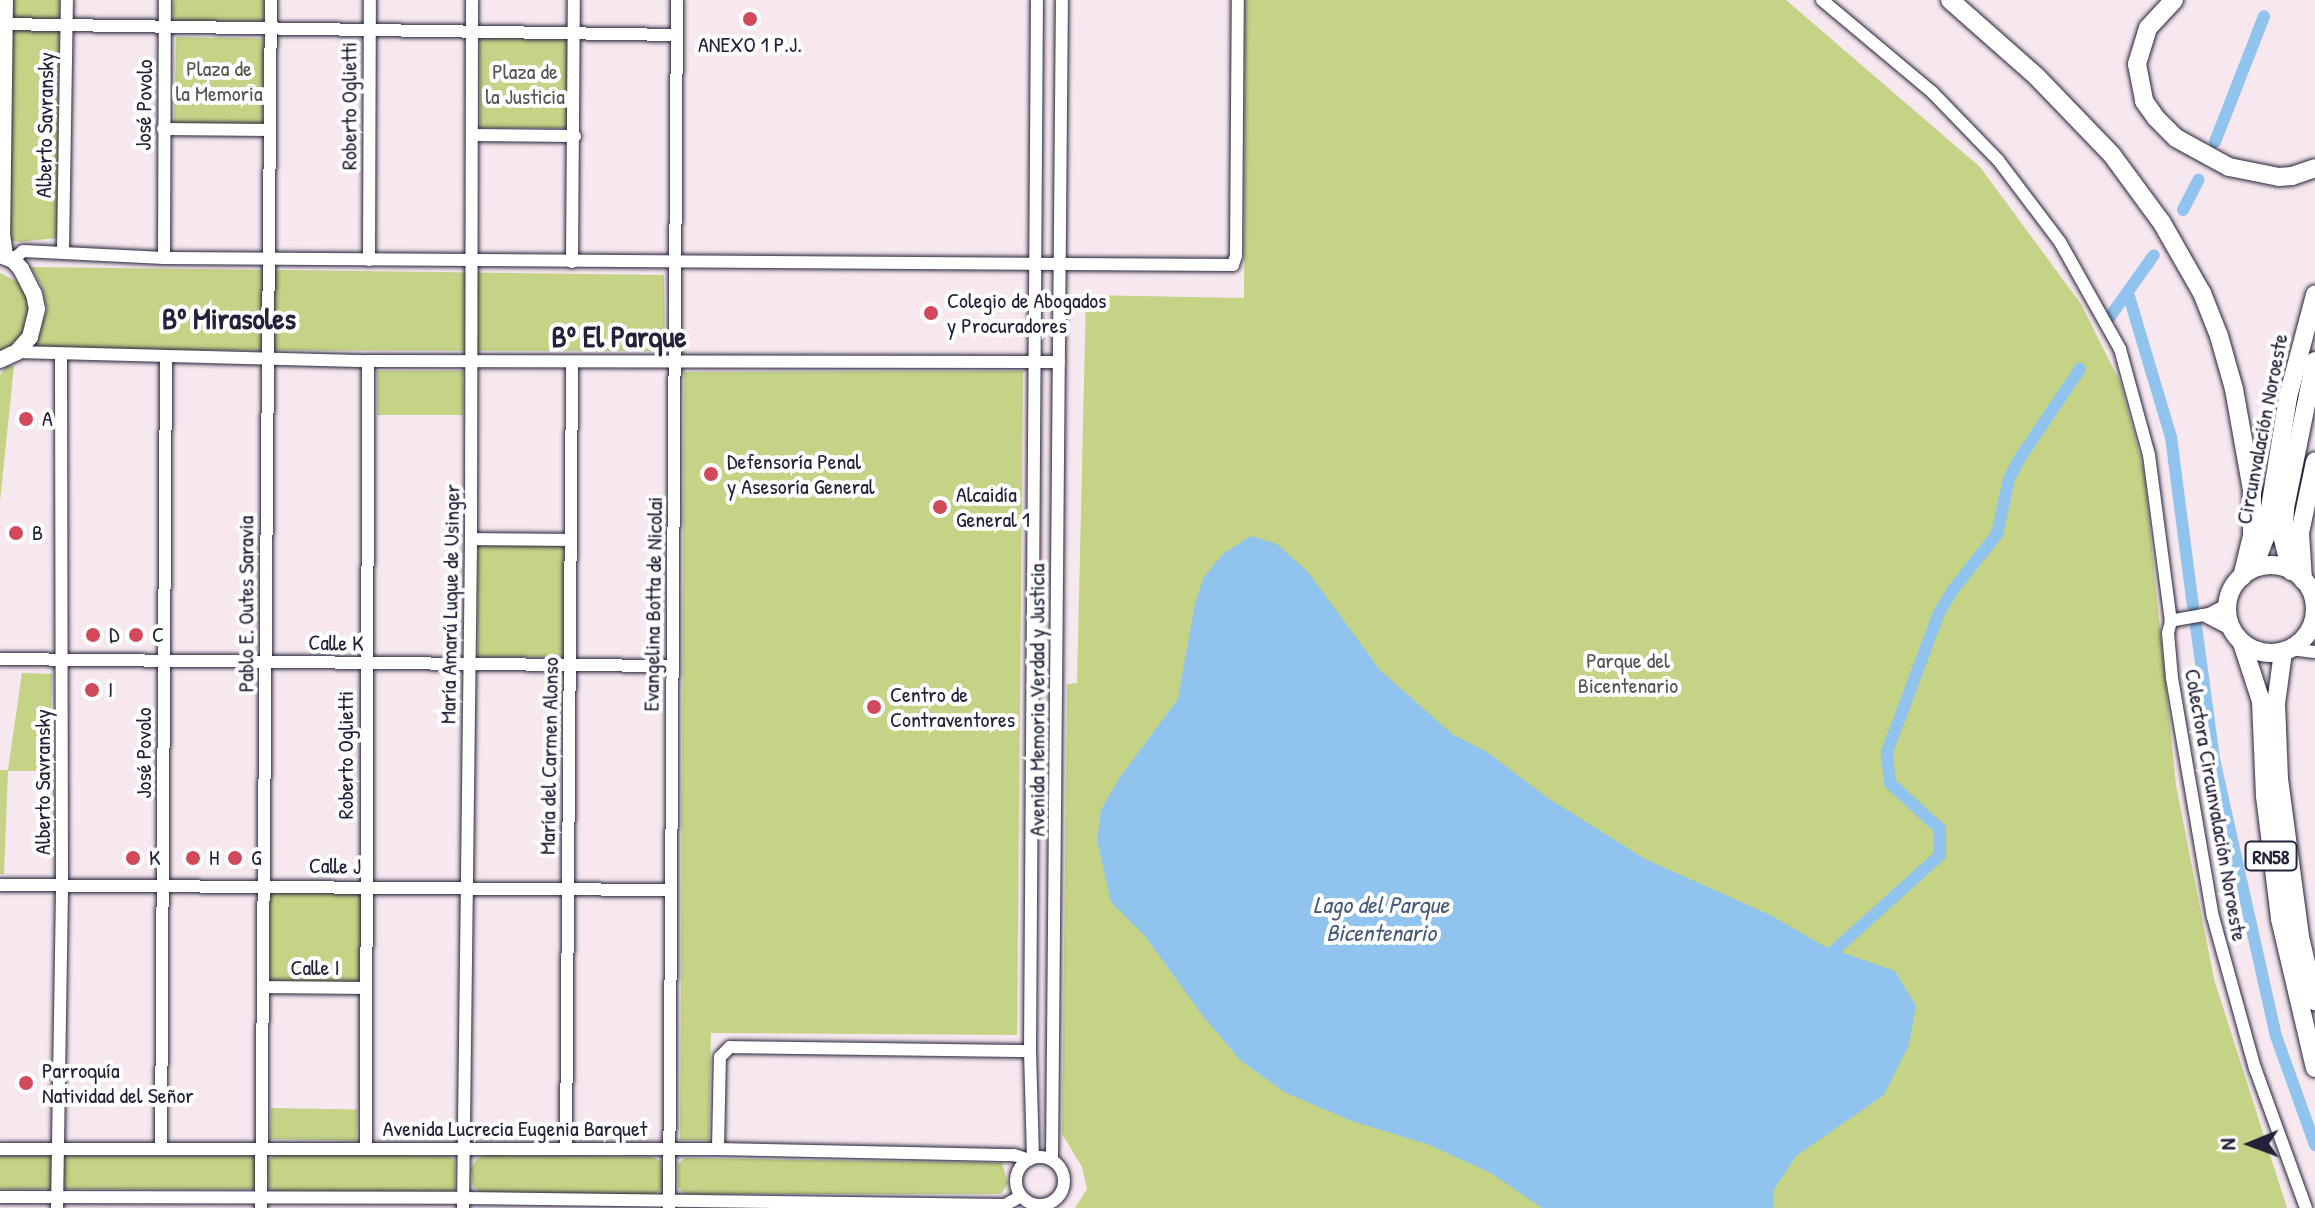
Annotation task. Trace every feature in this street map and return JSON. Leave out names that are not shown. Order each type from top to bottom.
[{"type":"highway","points":[[1950,0],[2037,77],[2112,155],[2162,223],[2202,293],[2219,336],[2234,389],[2252,490],[2252,536],[2247,573],[2228,604]]},
{"type":"highway","points":[[2174,0],[2148,28],[2137,64],[2144,101],[2156,118],[2176,138],[2229,167],[2267,177],[2292,176],[2315,168]]},
{"type":"highway","name":"Circunvalación Noroeste","points":[[2247,573],[2265,538],[2288,397],[2315,295]]},
{"type":"highway","name":"Circunvalación Noroeste","points":[[2297,575],[2283,539],[2285,508],[2315,361]]},
{"type":"highway","points":[[2237,636],[2269,653],[2286,650],[2309,631],[2314,620],[2314,604],[2297,575],[2300,533],[2315,462]]},
{"type":"highway","points":[[2247,573],[2268,566],[2297,575]]},
{"type":"highway","name":"RN58","points":[[2228,604],[2261,701],[2265,796],[2280,919],[2315,1068]]},
{"type":"highway","name":"RN58","points":[[2286,650],[2276,704],[2279,779],[2295,907],[2315,1001]]},
{"type":"main road","points":[[5,0],[2,24],[2,234],[6,257],[30,283],[37,309],[30,337],[6,359]]},
{"type":"street","name":"Alberto Savransky","points":[[63,251],[67,0]]},
{"type":"street","name":"José Povolo","points":[[164,258],[165,0]]},
{"type":"street","name":"Pablo E. Outes Saravia","points":[[261,1203],[271,0]]},
{"type":"street","name":"Roberto Oglietti","points":[[369,260],[370,0]]},
{"type":"street","name":"María Amarú Luque de Usinger","points":[[463,1203],[471,539],[472,0]]},
{"type":"street","points":[[572,262],[574,0]]},
{"type":"street","name":"Evangelina Botta de Nicolai","points":[[669,1204],[671,666],[677,363],[677,0]]},
{"type":"street","name":"Avenida Memoria Verdad y Justicia","points":[[1037,0],[1031,1159],[1017,1176],[1021,1201],[1038,1207],[1054,1201],[1063,1188],[1062,1172],[1052,1160],[1062,0]]},
{"type":"street","points":[[6,257],[23,251],[63,251],[100,257],[164,258],[1233,265],[1236,256],[1238,0]]},
{"type":"street","name":"Colectora Circunvalación Noroeste","points":[[1822,0],[1887,52],[1998,160],[2068,256],[2120,349],[2149,455],[2171,621],[2168,633],[2182,753],[2213,917],[2255,1068],[2306,1208]]},
{"type":"street","points":[[2,24],[677,35]]},
{"type":"street","points":[[163,129],[270,130]]},
{"type":"street","points":[[472,135],[575,136]]},
{"type":"street","points":[[6,359],[61,356],[677,363],[1059,362]]},
{"type":"street","name":"Alberto Savransky","points":[[57,1203],[62,886],[61,356]]},
{"type":"street","name":"José Povolo","points":[[161,1148],[166,358]]},
{"type":"street","name":"Roberto Oglietti","points":[[366,1148],[368,361]]},
{"type":"street","name":"María del Carmen Alonso","points":[[566,1149],[572,362]]},
{"type":"street","points":[[471,539],[571,540]]},
{"type":"street","points":[[2171,621],[2203,615],[2228,604]]},
{"type":"street","points":[[2203,615],[2237,636]]},
{"type":"street","points":[[2286,650],[2315,652]]},
{"type":"street","name":"Calle K","points":[[0,659],[671,666]]},
{"type":"street","name":"Calle J","points":[[0,885],[670,890]]},
{"type":"street","name":"Calle I","points":[[265,987],[365,988]]},
{"type":"street","points":[[718,1149],[720,1057],[730,1047],[1030,1051]]},
{"type":"street","name":"Avenida Lucrecia Eugenia Barquet","points":[[0,1149],[718,1149],[1014,1155],[1031,1159]]},
{"type":"street","points":[[1031,1159],[1052,1160]]},
{"type":"street","points":[[0,1197],[57,1203],[1005,1205],[1021,1201]]},
{"type":"green space","points":[[0,0],[59,0],[57,238],[19,242],[0,239]]},
{"type":"green space","points":[[173,0],[264,0],[264,21],[173,21]]},
{"type":"green space","name":"Parque del Bicentenario","points":[[1245,0],[1786,0],[1980,167],[2081,304],[2120,382],[2144,471],[2176,785],[2214,979],[2287,1208],[1075,1208],[1087,1189],[1082,1167],[1062,1134],[1067,684],[1077,683],[1086,295],[1244,298]]},
{"type":"green space","name":"Plaza de la Memoria","points":[[176,37],[264,39],[262,125],[174,123]]},
{"type":"green space","name":"Plaza de la Justicia","points":[[480,38],[571,38],[571,128],[480,128]]},
{"type":"green space","points":[[31,267],[664,275],[665,351],[33,350],[47,310],[42,286]]},
{"type":"green space","points":[[0,273],[20,283],[32,306],[28,331],[9,349],[0,351]]},
{"type":"green space","points":[[7,366],[14,366],[0,501],[0,375]]},
{"type":"green space","points":[[377,371],[463,371],[463,415],[377,415]]},
{"type":"green space","points":[[1023,371],[1017,1035],[711,1033],[709,1140],[680,1140],[684,372]]},
{"type":"green space","points":[[478,546],[564,546],[564,657],[478,657]]},
{"type":"green space","points":[[22,673],[52,674],[49,771],[8,771],[4,874],[0,874],[0,770],[8,770]]},
{"type":"green space","points":[[270,890],[361,890],[361,983],[270,983]]},
{"type":"green space","points":[[271,1108],[357,1110],[356,1140],[270,1139]]},
{"type":"green space","points":[[277,1153],[450,1156],[455,1161],[455,1189],[450,1194],[275,1192],[269,1188],[268,1161]]},
{"type":"green space","points":[[484,1155],[652,1157],[661,1161],[663,1188],[654,1195],[483,1194],[473,1187],[471,1169],[476,1160]]},
{"type":"green space","points":[[0,1156],[255,1156],[255,1189],[0,1189]]},
{"type":"green space","points":[[685,1158],[1002,1163],[1008,1183],[1001,1194],[684,1194],[678,1188],[678,1164]]},
{"type":"water","name":"Lago del Parque Bicentenario","points":[[1251,536],[1277,544],[1308,572],[1380,670],[1452,734],[1487,752],[1548,798],[1645,859],[1770,915],[1824,946],[1895,971],[1916,1006],[1909,1045],[1884,1095],[1796,1156],[1773,1191],[1774,1208],[1542,1208],[1491,1173],[1427,1144],[1352,1121],[1286,1093],[1241,1061],[1203,1016],[1145,936],[1111,902],[1097,840],[1101,810],[1120,777],[1178,699],[1195,603],[1204,577],[1223,554]]},
{"type":"waterway","points":[[2215,142],[2264,16]]},
{"type":"waterway","points":[[2183,210],[2198,180]]},
{"type":"waterway","points":[[2109,318],[2154,255]]},
{"type":"waterway","points":[[2128,293],[2171,437],[2193,606]]},
{"type":"waterway","points":[[1825,959],[1940,855],[1940,829],[1890,783],[1887,752],[1939,613],[1952,591],[1997,534],[2009,479],[2018,461],[2080,369]]},
{"type":"waterway","points":[[2196,626],[2214,759],[2276,1036],[2315,1145]]},
{"type":"place","name":"ANEXO 1 P.J.","points":[[750,19]]},
{"type":"place","name":"Colegio de Abogados y Procuradores","points":[[931,313]]},
{"type":"place","name":"A","points":[[26,419]]},
{"type":"place","name":"Defensoría Penal y Asesoría General","points":[[711,474]]},
{"type":"place","name":"Alcaidía General 1","points":[[940,507]]},
{"type":"place","name":"B","points":[[16,533]]},
{"type":"place","name":"D","points":[[93,635]]},
{"type":"place","name":"C","points":[[136,635]]},
{"type":"place","name":"I","points":[[92,690]]},
{"type":"place","name":"Centro de Contraventores","points":[[874,707]]},
{"type":"place","name":"K","points":[[133,858]]},
{"type":"place","name":"H","points":[[193,858]]},
{"type":"place","name":"G","points":[[235,858]]},
{"type":"place","name":"Parroquía Natividad del Señor","points":[[26,1083]]},
{"type":"district","name":"Bº Mirasoles","points":[[229,318]]},
{"type":"district","name":"Bº El Parque","points":[[619,336]]}]
